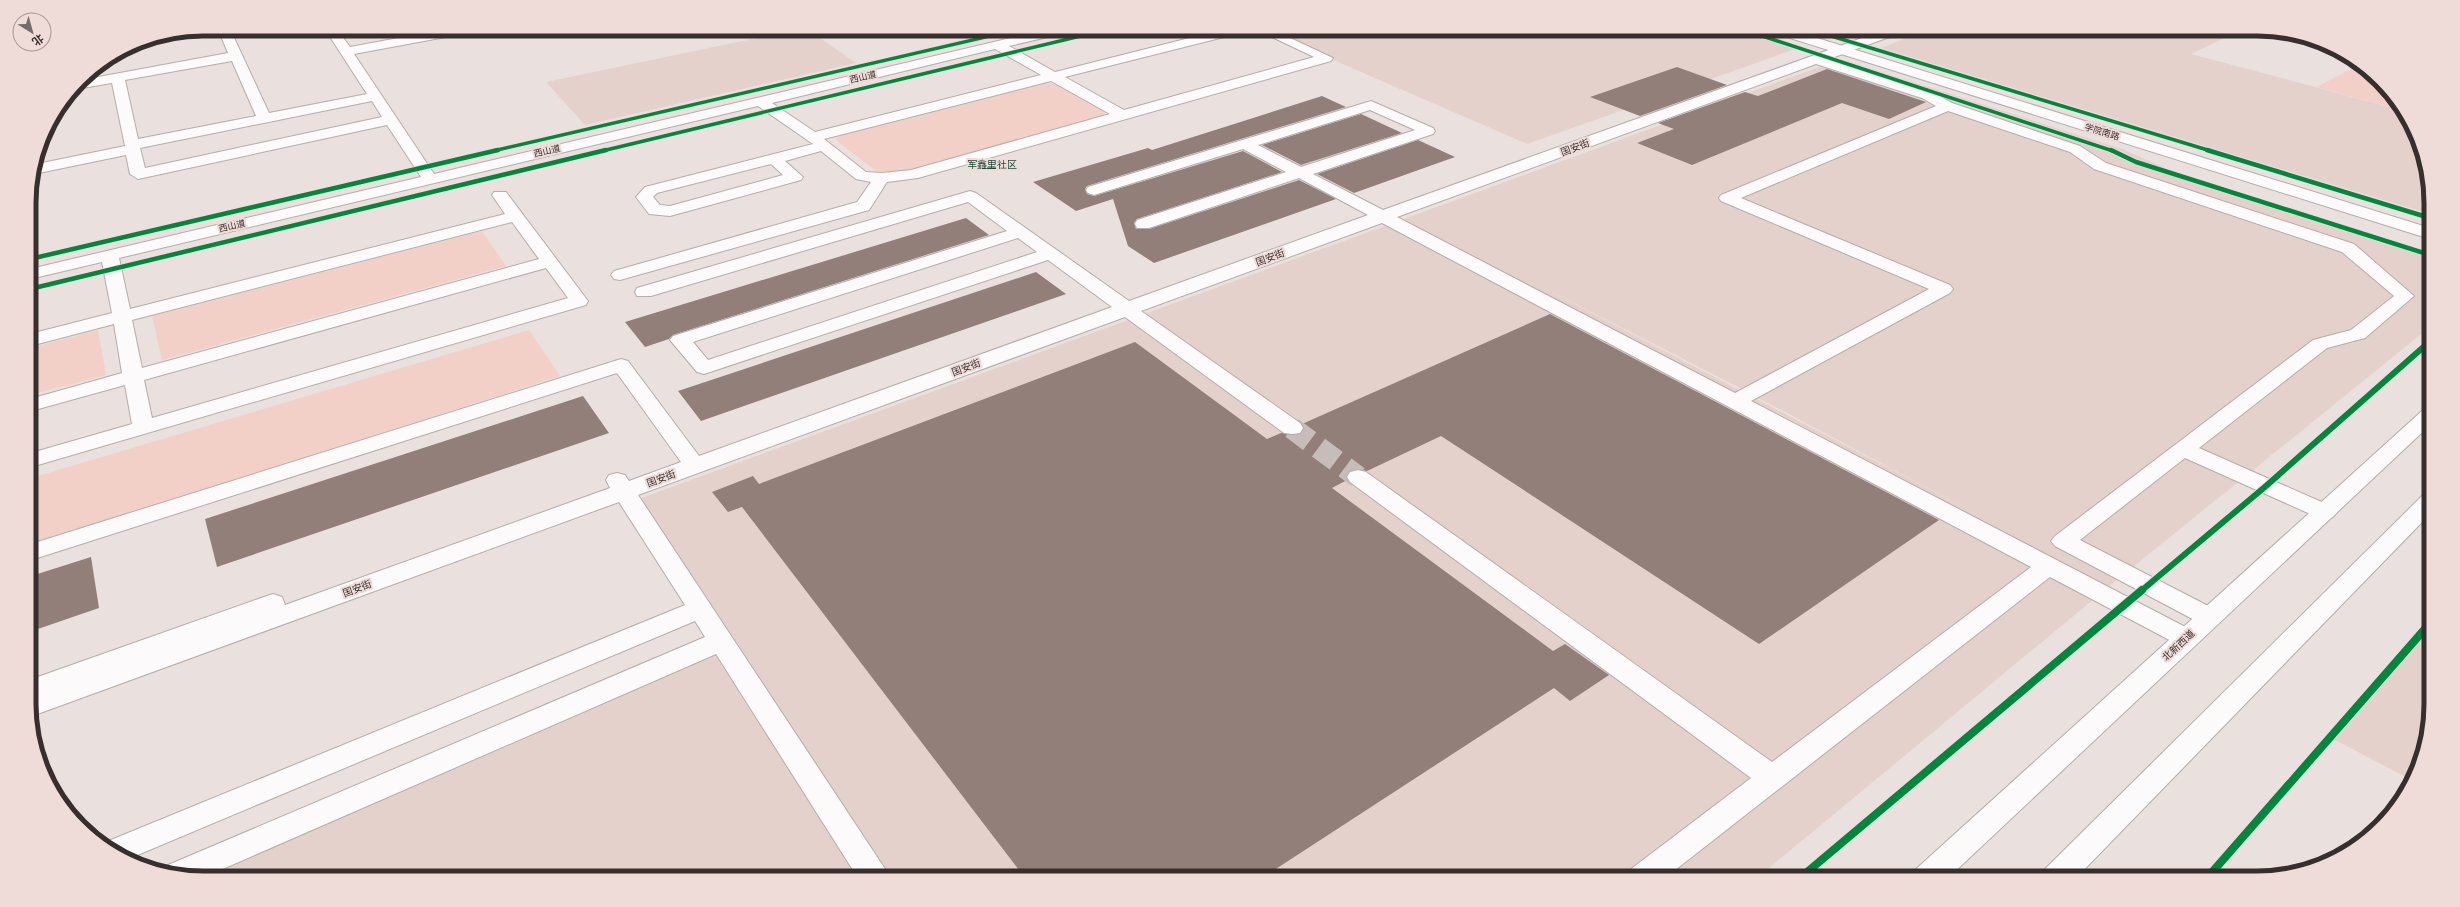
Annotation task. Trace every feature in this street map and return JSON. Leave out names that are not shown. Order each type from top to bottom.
[{"type":"street","points":[[227,36],[264,118]]},
{"type":"street","points":[[336,36],[377,96],[430,179]]},
{"type":"street","points":[[346,52],[430,36]]},
{"type":"street","points":[[1007,36],[1016,41]]},
{"type":"street","name":"西山道","points":[[36,273],[1036,36]]},
{"type":"street","points":[[773,158],[795,178],[670,211],[655,210],[644,197],[651,190],[773,158],[819,142],[1053,76],[1212,36]]},
{"type":"street","points":[[760,101],[819,142],[862,176],[882,178],[912,175],[1326,58],[1277,36]]},
{"type":"street","name":"学院南路","points":[[1791,36],[1829,52],[2424,232]]},
{"type":"street","name":"国安街","points":[[1829,52],[1862,36]]},
{"type":"street","name":"国安街","points":[[36,688],[621,485],[1378,213],[1829,52],[1878,36]]},
{"type":"street","points":[[997,45],[1122,115]]},
{"type":"street","points":[[1829,52],[1927,95],[1947,106],[2075,149],[2100,166],[2348,248],[2405,296],[2358,334],[2320,344],[2063,541],[2209,617]]},
{"type":"street","points":[[86,84],[236,56]]},
{"type":"street","points":[[118,78],[138,174],[391,120]]},
{"type":"street","points":[[40,168],[264,118],[377,96]]},
{"type":"street","points":[[1094,190],[1371,105],[1428,130],[1143,224]]},
{"type":"street","points":[[1735,401],[1944,289],[1727,198],[1947,106]]},
{"type":"street","points":[[1244,144],[2186,638]]},
{"type":"street","points":[[620,275],[863,206],[882,178]]},
{"type":"street","points":[[36,459],[579,301],[500,195]]},
{"type":"street","points":[[644,292],[970,196],[1292,428]]},
{"type":"street","points":[[36,338],[516,216]]},
{"type":"street","points":[[1020,232],[680,340],[704,368],[1050,254]]},
{"type":"street","points":[[110,255],[143,428]]},
{"type":"street","points":[[36,403],[550,262]]},
{"type":"street","points":[[36,550],[621,365],[691,460]]},
{"type":"street","name":"北新西道","points":[[1935,871],[2424,420]]},
{"type":"street","points":[[2183,449],[2325,512]]},
{"type":"street","points":[[1358,477],[1772,778]]},
{"type":"street","points":[[621,485],[871,871]]},
{"type":"street","name":"国安街","points":[[36,704],[621,485]]},
{"type":"street","points":[[2063,871],[2424,507]]},
{"type":"street","points":[[1651,871],[2049,566]]},
{"type":"street","points":[[120,849],[700,608]]},
{"type":"street","points":[[187,871],[721,641]]},
{"type":"shaded area","points":[[766,36],[817,36],[856,63],[585,125],[546,82]]},
{"type":"shaded area","points":[[1278,36],[1760,36],[1798,48],[1527,144]]},
{"type":"shaded area","points":[[1912,36],[2229,36],[2191,54],[2395,108],[2407,129],[2421,170],[2424,192],[2424,212],[1881,48]]},
{"type":"shaded area","points":[[1841,59],[2122,149],[2179,174],[2424,253],[2424,332],[2112,584],[1765,871],[213,871],[731,645],[636,500]],"holes":[[[1527,279],[1736,386],[1975,513]]]},
{"type":"shaded area","points":[[2354,67],[2367,77],[2383,93],[2395,108],[2317,87]]},
{"type":"shaded area","points":[[1044,83],[1055,84],[1105,112],[1103,117],[900,172],[876,171],[836,140],[840,135]]},
{"type":"shaded area","points":[[482,231],[506,266],[162,360],[152,316]]},
{"type":"shaded area","points":[[98,330],[106,375],[36,393],[36,346]]},
{"type":"shaded area","points":[[529,330],[560,376],[36,542],[36,477]]},
{"type":"shaded area","points":[[2424,627],[2423,726],[2415,758],[2407,778],[2328,736]]},
{"type":"building","points":[[1677,67],[1727,85],[1640,116],[1590,97]]},
{"type":"building","points":[[1827,69],[1926,102],[1889,119],[1842,103],[1692,165],[1637,143],[1674,129],[1658,123],[1745,92],[1758,96]]},
{"type":"building","points":[[1322,96],[1346,107],[1087,186],[1085,189],[1087,194],[1094,196],[1243,151],[1282,172],[1137,219],[1134,223],[1136,229],[1149,229],[1299,180],[1336,199],[1154,263],[1128,246],[1113,199],[1076,211],[1033,182],[1148,148],[1152,150]]},
{"type":"building","points":[[1361,114],[1402,133],[1301,165],[1262,145]]},
{"type":"building","points":[[1418,140],[1455,157],[1354,193],[1317,174]]},
{"type":"building","points":[[966,218],[989,235],[673,335],[669,339],[645,347],[625,322]]},
{"type":"building","points":[[1036,272],[1066,294],[701,421],[678,391]]},
{"type":"building","points":[[1550,314],[1939,520],[1759,644],[1441,436],[1367,471],[1358,469],[1350,471],[1346,476],[1347,480],[1332,488],[1553,651],[1565,644],[1609,675],[1570,701],[1554,688],[1273,871],[1020,871],[742,507],[728,512],[712,492],[753,476],[759,484],[1135,342],[1267,439],[1281,433],[1300,434],[1304,429],[1302,424]]},
{"type":"building","points":[[583,396],[609,433],[217,567],[205,519]]},
{"type":"building","points":[[91,557],[99,608],[36,630],[36,574]]},
{"type":"tunnel","points":[[1292,428],[1358,477]]},
{"type":"cycle path","points":[[36,258],[990,36]]},
{"type":"cycle path","points":[[36,288],[1081,36]]},
{"type":"cycle path","points":[[1763,36],[2102,146],[2136,162],[2424,253]]},
{"type":"cycle path","points":[[1831,36],[2424,216]]},
{"type":"cycle path","points":[[1808,871],[2266,486],[2424,347]]},
{"type":"cycle path","points":[[2213,871],[2424,630]]},
{"type":"district","name":"军鑫里社区","points":[[992,164]]}]
